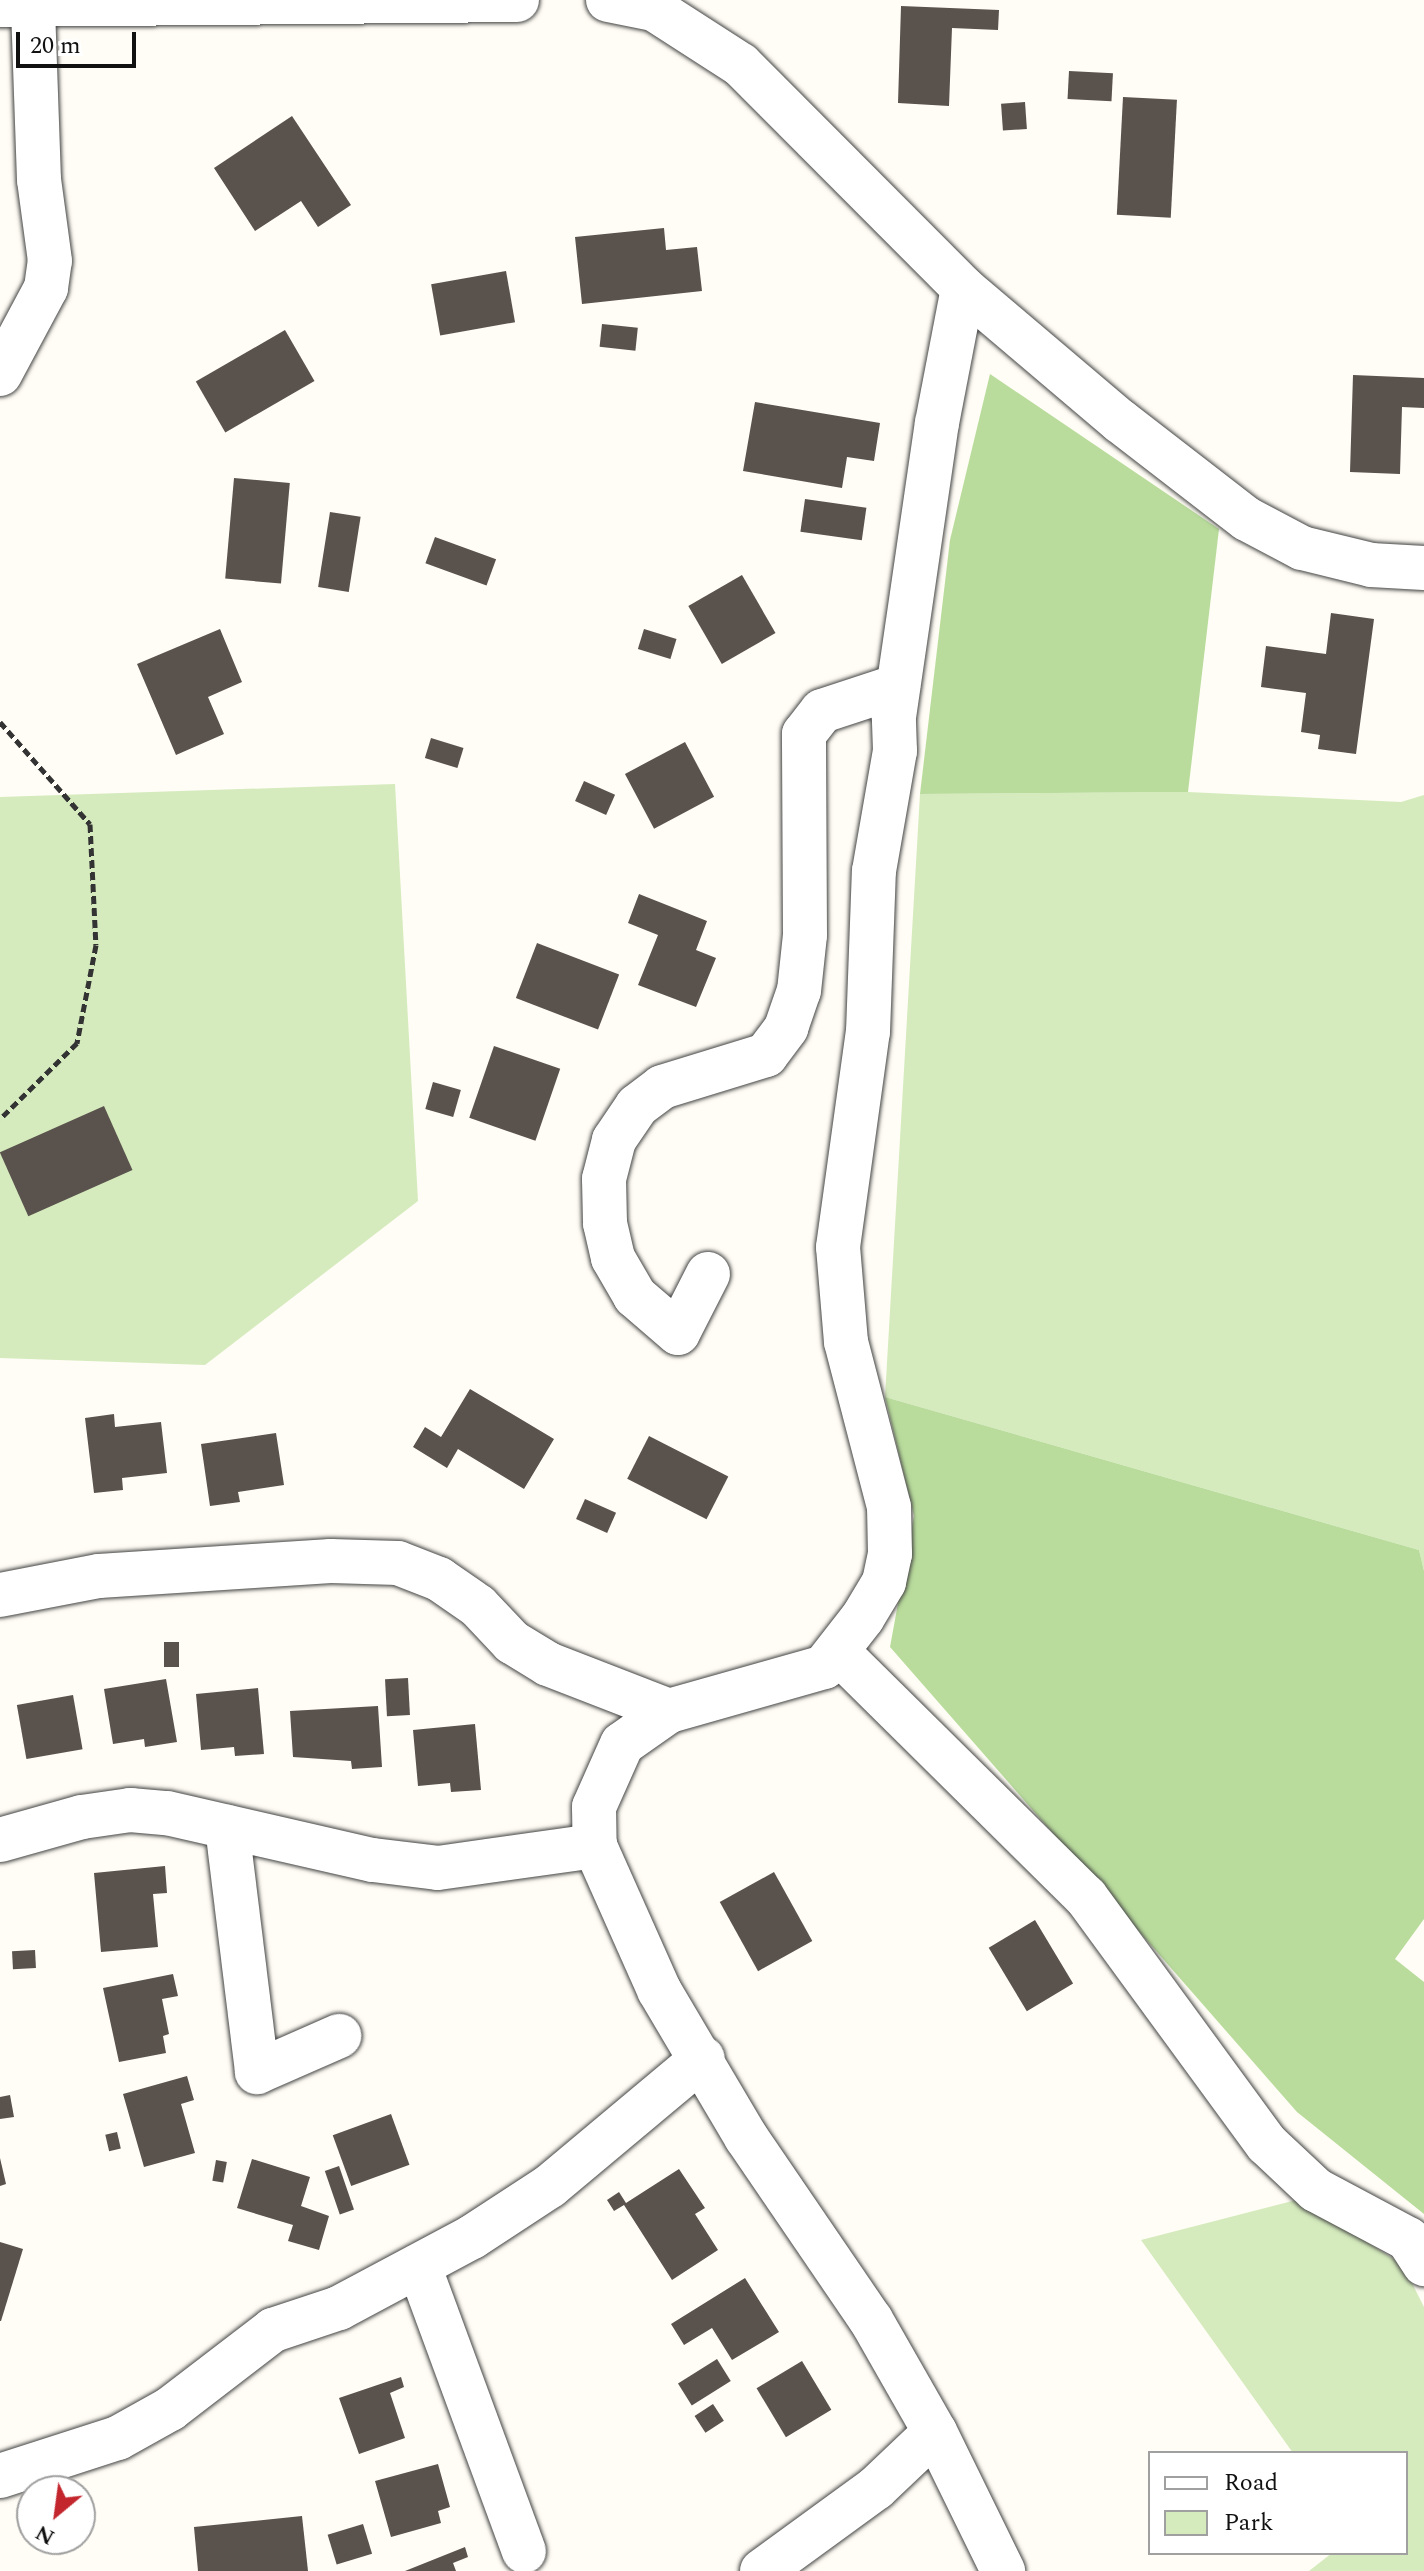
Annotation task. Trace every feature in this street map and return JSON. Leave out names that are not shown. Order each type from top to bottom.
[{"type":"street","points":[[0,374],[46,288],[50,261],[16,5],[517,0]]},
{"type":"street","points":[[608,0],[659,5],[741,65],[963,288],[1120,421],[1247,519],[1302,548],[1371,565],[1424,568]]},
{"type":"street","points":[[963,288],[937,423],[898,686],[895,751],[874,871],[868,1032],[838,1247],[846,1342],[889,1507],[890,1554],[884,1582],[838,1652],[824,1667],[791,1680],[669,1711],[622,1744],[594,1807],[595,1846],[639,1952],[746,2137],[871,2320],[935,2432],[1003,2571]]},
{"type":"street","points":[[708,1274],[678,1333],[635,1296],[613,1258],[605,1223],[604,1179],[614,1140],[637,1106],[662,1087],[766,1055],[786,1028],[799,991],[805,935],[804,734],[822,711],[898,686]]},
{"type":"street","points":[[0,1595],[99,1576],[331,1561],[398,1563],[452,1588],[478,1606],[512,1642],[548,1664],[669,1711]]},
{"type":"street","points":[[838,1652],[1086,1897],[1267,2144],[1316,2190],[1408,2239],[1424,2264]]},
{"type":"street","points":[[0,1840],[82,1817],[130,1810],[227,1827],[373,1860],[438,1868],[595,1846]]},
{"type":"street","points":[[227,1827],[257,2072],[339,2036]]},
{"type":"street","points":[[0,2476],[118,2438],[170,2409],[273,2330],[339,2308],[419,2266],[550,2186],[703,2058]]},
{"type":"street","points":[[419,2266],[524,2551]]},
{"type":"street","points":[[762,2571],[876,2488],[935,2432]]},
{"type":"path","points":[[0,722],[90,824],[96,945],[77,1043],[0,1119]]},
{"type":"green space","points":[[990,374],[1219,529],[1188,792],[920,794],[950,540]]},
{"type":"green space","points":[[395,784],[418,1201],[205,1365],[0,1358],[0,797]]},
{"type":"green space","points":[[1188,792],[1401,802],[1424,795],[1424,1571],[1419,1550],[885,1397],[920,794]]},
{"type":"green space","points":[[885,1397],[1419,1550],[1424,1571],[1424,1919],[1395,1959],[1424,1982],[1424,2214],[1297,2112],[890,1647],[914,1516]]},
{"type":"green space","points":[[1300,2199],[1403,2265],[1424,2307],[1424,2571],[1309,2571],[1329,2555],[1408,2555],[1408,2451],[1292,2451],[1141,2240]]},
{"type":"building","points":[[901,6],[999,10],[998,30],[952,28],[949,106],[898,103]]},
{"type":"building","points":[[1069,71],[1113,73],[1111,101],[1068,99]]},
{"type":"building","points":[[1123,97],[1177,100],[1171,218],[1117,215]]},
{"type":"building","points":[[1025,102],[1027,129],[1003,131],[1001,104]]},
{"type":"building","points":[[292,116],[351,205],[318,227],[301,201],[255,231],[214,168]]},
{"type":"building","points":[[664,228],[666,250],[697,247],[702,291],[582,304],[575,237]]},
{"type":"building","points":[[506,271],[515,322],[440,335],[431,284]]},
{"type":"building","points":[[602,324],[638,328],[635,351],[600,347]]},
{"type":"building","points":[[285,330],[314,381],[225,433],[196,382]]},
{"type":"building","points":[[1353,375],[1424,378],[1424,408],[1402,407],[1400,474],[1350,472]]},
{"type":"building","points":[[755,402],[880,423],[874,461],[847,457],[842,488],[743,471]]},
{"type":"building","points":[[234,478],[290,483],[281,583],[225,579]]},
{"type":"building","points":[[805,499],[866,508],[862,540],[800,532]]},
{"type":"building","points":[[330,512],[361,517],[349,592],[318,587]]},
{"type":"building","points":[[435,537],[496,559],[487,586],[425,563]]},
{"type":"building","points":[[742,575],[776,633],[722,664],[688,606]]},
{"type":"building","points":[[1331,613],[1374,619],[1356,754],[1318,749],[1320,735],[1301,732],[1306,693],[1261,687],[1266,646],[1326,654]]},
{"type":"building","points":[[220,629],[242,682],[208,697],[224,734],[176,755],[137,664]]},
{"type":"building","points":[[644,629],[677,639],[670,659],[638,649]]},
{"type":"building","points":[[431,738],[464,748],[457,768],[425,758]]},
{"type":"building","points":[[685,742],[714,797],[654,829],[625,774]]},
{"type":"building","points":[[584,781],[615,795],[606,815],[575,801]]},
{"type":"building","points":[[639,894],[707,921],[696,950],[716,958],[696,1007],[638,985],[658,935],[628,923]]},
{"type":"building","points":[[537,943],[619,975],[598,1030],[516,998]]},
{"type":"building","points":[[494,1046],[560,1069],[535,1141],[469,1118]]},
{"type":"building","points":[[433,1082],[461,1090],[453,1117],[425,1109]]},
{"type":"building","points":[[104,1106],[132,1170],[28,1216],[0,1152]]},
{"type":"building","points":[[470,1389],[554,1439],[524,1489],[458,1449],[447,1468],[413,1447],[425,1427],[441,1437]]},
{"type":"building","points":[[114,1414],[115,1427],[161,1422],[167,1473],[122,1478],[123,1490],[94,1493],[85,1418]]},
{"type":"building","points":[[276,1433],[284,1485],[238,1492],[240,1502],[210,1506],[201,1444]]},
{"type":"building","points":[[649,1436],[728,1476],[707,1519],[627,1479]]},
{"type":"building","points":[[585,1499],[616,1513],[607,1533],[576,1519]]},
{"type":"building","points":[[164,1642],[179,1642],[179,1667],[164,1667]]},
{"type":"building","points":[[408,1678],[410,1715],[387,1716],[385,1679]]},
{"type":"building","points":[[166,1679],[177,1742],[145,1747],[144,1739],[113,1744],[104,1689]]},
{"type":"building","points":[[258,1688],[264,1754],[235,1756],[234,1747],[201,1750],[196,1694]]},
{"type":"building","points":[[73,1695],[83,1749],[26,1759],[17,1705]]},
{"type":"building","points":[[378,1706],[382,1767],[352,1769],[351,1761],[293,1757],[290,1711]]},
{"type":"building","points":[[475,1724],[481,1790],[451,1792],[450,1783],[418,1786],[413,1730]]},
{"type":"building","points":[[165,1866],[167,1893],[153,1894],[158,1947],[101,1952],[94,1873]]},
{"type":"building","points":[[774,1872],[812,1941],[758,1971],[720,1902]]},
{"type":"building","points":[[1035,1920],[1073,1983],[1027,2011],[989,1948]]},
{"type":"building","points":[[35,1950],[36,1968],[13,1969],[12,1951]]},
{"type":"building","points":[[173,1974],[178,1996],[162,1999],[169,2034],[163,2036],[166,2053],[119,2062],[103,1988]]},
{"type":"building","points":[[187,2076],[194,2100],[181,2104],[195,2153],[144,2167],[123,2094]]},
{"type":"building","points":[[10,2095],[14,2117],[0,2119],[0,2097]]},
{"type":"building","points":[[391,2114],[409,2165],[351,2186],[333,2135]]},
{"type":"building","points":[[117,2132],[121,2149],[109,2151],[105,2135]]},
{"type":"building","points":[[0,2158],[6,2184],[0,2186]]},
{"type":"building","points":[[252,2159],[310,2177],[301,2206],[329,2216],[319,2250],[288,2241],[293,2225],[237,2208]]},
{"type":"building","points":[[216,2160],[227,2162],[223,2183],[212,2181]]},
{"type":"building","points":[[339,2166],[354,2209],[340,2214],[325,2171]]},
{"type":"building","points":[[679,2169],[705,2208],[695,2214],[718,2250],[672,2280],[624,2205],[614,2211],[607,2200],[619,2192],[626,2203]]},
{"type":"building","points":[[0,2242],[23,2249],[1,2321],[0,2321]]},
{"type":"building","points":[[745,2278],[779,2332],[732,2360],[712,2328],[684,2345],[671,2324]]},
{"type":"building","points":[[717,2359],[731,2381],[692,2405],[678,2383]]},
{"type":"building","points":[[802,2361],[831,2410],[786,2437],[757,2388]]},
{"type":"building","points":[[401,2377],[404,2387],[390,2393],[405,2438],[359,2454],[339,2398]]},
{"type":"building","points":[[713,2404],[724,2421],[705,2433],[695,2416]]},
{"type":"building","points":[[438,2464],[450,2507],[438,2511],[441,2523],[391,2537],[375,2481]]},
{"type":"building","points":[[302,2516],[308,2571],[198,2571],[194,2527]]},
{"type":"building","points":[[363,2524],[372,2554],[337,2564],[328,2535]]},
{"type":"building","points":[[465,2547],[468,2557],[453,2563],[456,2571],[405,2571]]}]
